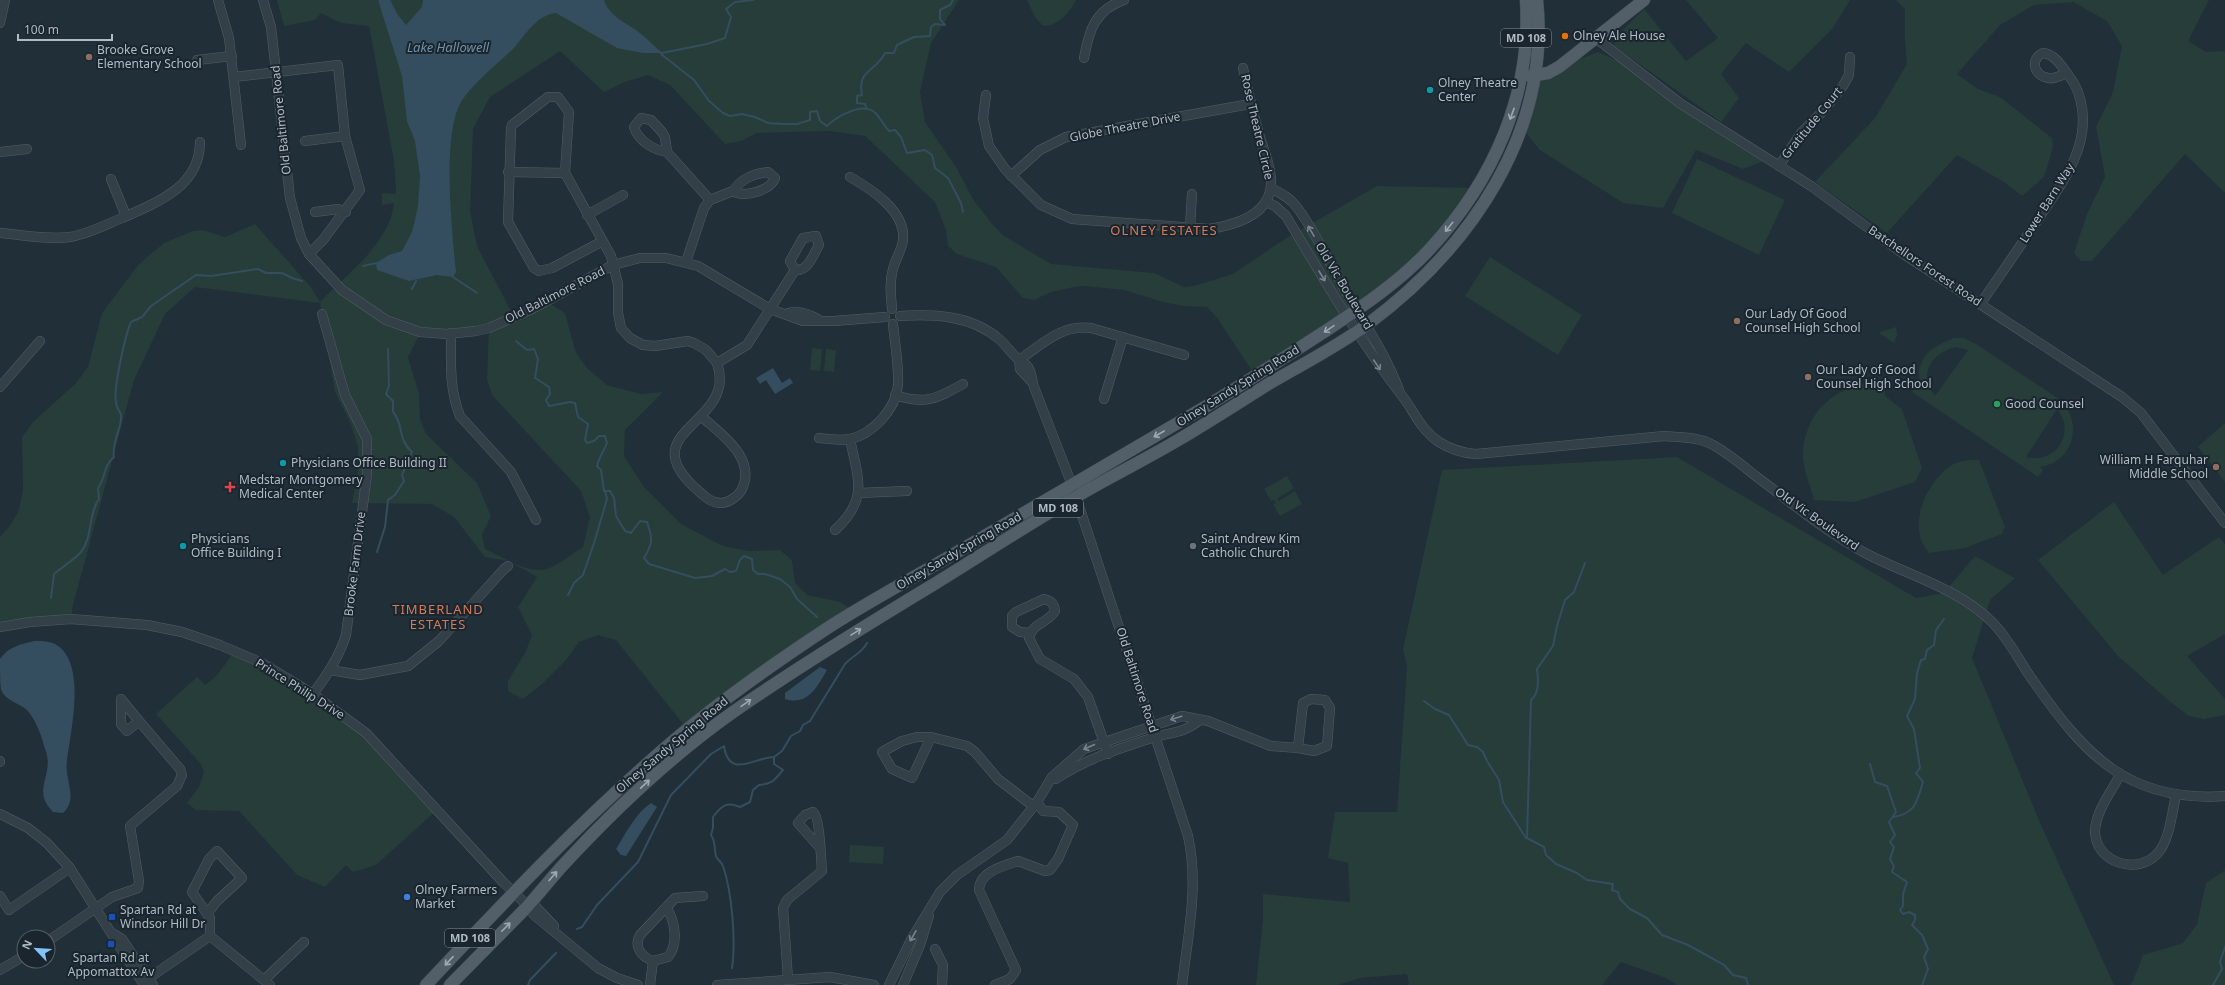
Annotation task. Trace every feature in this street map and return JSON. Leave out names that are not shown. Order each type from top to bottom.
[{"type":"main road","name":"Olney Sandy Spring Road","points":[[450,985],[528,906],[565,863],[621,806],[657,773],[731,713],[798,668],[1074,491],[1256,377],[1357,310],[1407,272],[1443,234],[1465,206],[1484,176],[1498,149],[1514,109],[1523,77],[1526,39],[1526,0]]},
{"type":"main road","name":"Olney Sandy Spring Road","points":[[426,985],[602,805],[670,744],[725,700],[829,627],[1074,491],[1174,442],[1356,332],[1412,288],[1439,262],[1478,214],[1522,128],[1536,76],[1539,40],[1537,0]]},
{"type":"main road","points":[[1523,77],[1536,76],[1559,67],[1597,39],[1644,0]]},
{"type":"street","points":[[1,18],[5,0]]},
{"type":"street","points":[[218,0],[229,38],[232,56],[241,145]]},
{"type":"street","name":"Old Baltimore Road","points":[[264,0],[271,27],[292,212],[301,238],[309,254],[342,290],[386,320],[420,332],[451,333],[476,331],[508,320],[530,310],[613,265],[640,258],[666,258],[686,262],[714,274],[770,309],[787,314],[795,312],[812,315],[822,321],[885,317]]},
{"type":"street","points":[[1084,58],[1090,30],[1096,20],[1108,9],[1124,0]]},
{"type":"street","name":"Batchellors Forest Road","points":[[1597,39],[1681,104],[1816,190],[1905,255],[2081,369],[2141,413],[2225,523]]},
{"type":"street","points":[[197,60],[232,56]]},
{"type":"street","name":"Gratitude Court","points":[[1779,166],[1801,133],[1824,110],[1843,86],[1849,75],[1850,57]]},
{"type":"street","points":[[234,77],[338,65],[345,136],[360,190],[346,212],[323,240],[309,254]]},
{"type":"street","name":"Rose Theatre Circle","points":[[986,95],[983,118],[985,132],[995,157],[1011,176],[1041,205],[1063,216],[1087,220],[1209,229],[1230,226],[1252,216],[1266,202],[1270,188],[1270,171],[1250,104],[1243,68]]},
{"type":"street","name":"Lower Barn Way","points":[[1981,303],[2059,188],[2079,145],[2082,104],[2079,92],[2067,73]]},
{"type":"street","points":[[601,242],[544,271],[539,271],[534,268],[508,222],[509,136],[512,125],[548,97],[554,96],[567,106],[569,112],[565,173],[601,242],[611,256],[618,284],[618,314],[621,328],[634,341],[655,346],[688,341],[706,350],[717,363],[720,375],[718,394],[702,417],[678,438],[674,453],[674,460],[683,476],[707,499],[720,503],[726,502],[738,494],[741,490],[744,474],[743,462],[737,449],[702,417]]},
{"type":"street","name":"Globe Theatre Drive","points":[[1011,176],[1040,150],[1066,137],[1250,104]]},
{"type":"street","points":[[305,141],[345,136]]},
{"type":"street","points":[[0,233],[50,238],[71,237],[86,234],[162,200],[180,185],[200,155],[200,142]]},
{"type":"street","points":[[0,152],[27,149]]},
{"type":"street","points":[[667,152],[710,200]]},
{"type":"street","points":[[508,172],[565,173]]},
{"type":"street","points":[[850,176],[863,184],[887,206],[900,223],[903,240],[890,281],[892,309]]},
{"type":"street","points":[[111,179],[126,216]]},
{"type":"street","name":"Old Vic Boulevard","points":[[1270,188],[1289,198],[1304,218],[1357,310],[1368,324],[1392,369],[1402,396]]},
{"type":"street","points":[[686,262],[698,220],[710,200],[733,190]]},
{"type":"street","points":[[1190,228],[1192,194]]},
{"type":"street","points":[[587,215],[623,195]]},
{"type":"street","name":"Old Vic Boulevard","points":[[1266,202],[1281,211],[1292,226],[1346,317],[1387,379],[1402,396],[1420,424],[1429,434],[1448,447],[1468,453],[1489,454],[1664,436],[1688,438],[1709,443],[1744,467],[1831,532],[1865,552],[1967,601],[1993,623],[2069,730],[2096,758],[2120,776],[2147,787],[2176,795],[2225,796]]},
{"type":"street","points":[[315,212],[338,209],[346,212]]},
{"type":"street","points":[[1292,226],[1304,218]]},
{"type":"street","points":[[717,363],[747,345],[795,270]]},
{"type":"street","points":[[819,438],[850,439],[865,433],[879,422],[893,403],[898,380],[894,324],[900,316],[898,312],[892,309]]},
{"type":"street","points":[[892,309],[887,311],[885,317],[887,321],[894,324]]},
{"type":"street","name":"Brooke Farm Drive","points":[[313,694],[330,670],[341,650],[350,610],[367,474],[368,447],[367,439],[345,395],[322,314]]},
{"type":"street","name":"Old Baltimore Road","points":[[900,316],[939,315],[967,322],[983,328],[998,338],[1019,360],[1026,364],[1030,370],[1033,383],[1074,491],[1156,737],[1188,836],[1194,860],[1194,883],[1182,985]]},
{"type":"street","points":[[1019,360],[1057,333],[1072,328],[1091,328],[1184,355]]},
{"type":"street","points":[[451,333],[451,376],[456,406],[460,416],[511,472],[536,520]]},
{"type":"street","points":[[1104,400],[1123,337]]},
{"type":"street","points":[[0,387],[40,341]]},
{"type":"street","points":[[895,395],[912,401],[923,402],[937,398],[963,384]]},
{"type":"street","points":[[835,530],[845,521],[854,507],[859,493],[850,439]]},
{"type":"street","points":[[859,493],[907,492]]},
{"type":"street","points":[[330,670],[360,675],[408,666],[439,641],[508,566]]},
{"type":"street","points":[[1031,633],[1015,630],[1012,627],[1012,616],[1016,612],[1044,599],[1050,601],[1054,604],[1055,611],[1046,621],[1038,624],[1029,638],[1040,659],[1046,664],[1063,671],[1083,689],[1088,697],[1108,754]]},
{"type":"street","name":"Prince Philip Drive","points":[[0,627],[30,622],[71,619],[147,624],[182,632],[220,645],[262,663],[313,694],[366,733],[528,906],[535,906],[566,940],[598,968],[617,978],[638,985]]},
{"type":"street","points":[[889,985],[912,938],[933,903],[949,882],[1007,840],[1035,804],[1045,787],[1058,770],[1077,754],[1103,741],[1182,716],[1200,720],[1270,746],[1314,751],[1327,746],[1330,708],[1325,700],[1311,699],[1303,703],[1298,748]]},
{"type":"street","points":[[1045,787],[1080,764],[1156,737],[1187,730],[1200,720]]},
{"type":"street","points":[[56,936],[112,897],[138,888],[139,881],[130,826],[177,786],[181,780],[180,769],[139,721]]},
{"type":"street","points":[[931,737],[912,778],[892,769],[882,752],[909,738],[931,737],[961,744],[972,749],[998,779],[1043,811],[1059,812],[1073,825],[1054,868],[1045,871],[1018,861],[985,875],[981,880],[980,890],[1016,970],[1010,979],[995,985]]},
{"type":"street","points":[[2120,776],[2099,813],[2095,832],[2101,850],[2115,862],[2127,866],[2148,862],[2159,852],[2166,835],[2176,795]]},
{"type":"street","points":[[1,815],[28,828],[47,843],[70,868],[114,934],[122,939],[147,983],[210,936]]},
{"type":"street","points":[[788,979],[783,908],[787,900],[822,871],[820,848]]},
{"type":"street","points":[[207,914],[217,901],[242,878],[217,851],[209,859],[192,892],[207,914],[210,918],[210,936]]},
{"type":"street","points":[[975,862],[985,875]]},
{"type":"street","points":[[0,896],[9,910],[70,868]]},
{"type":"street","points":[[666,907],[673,921],[673,949],[664,959],[653,961],[646,958],[640,951],[638,939],[666,907],[675,898],[703,896]]},
{"type":"street","points":[[903,985],[920,945],[933,903]]},
{"type":"street","points":[[210,936],[267,982],[304,942]]},
{"type":"street","points":[[936,949],[944,965],[942,985]]},
{"type":"street","points":[[0,970],[16,961]]},
{"type":"street","points":[[650,985],[653,961]]},
{"type":"street","points":[[717,985],[830,977],[874,985]]},
{"type":"green space","points":[[277,0],[959,0],[931,43],[920,92],[925,122],[956,167],[973,199],[992,224],[1004,236],[1051,264],[1154,273],[1184,287],[1194,286],[1233,274],[1288,237],[1377,186],[1476,188],[1428,251],[1256,377],[1217,318],[1207,307],[1183,306],[1163,302],[1124,290],[1084,286],[1051,292],[1034,300],[1023,298],[996,267],[957,254],[948,246],[946,230],[935,202],[865,136],[830,131],[757,133],[741,141],[725,144],[670,85],[648,75],[625,82],[604,92],[560,51],[490,97],[473,129],[470,211],[477,246],[514,317],[546,301],[565,313],[576,353],[588,369],[607,385],[641,394],[663,392],[625,430],[624,456],[644,487],[681,524],[723,546],[748,551],[780,550],[792,560],[795,583],[807,595],[840,602],[856,612],[687,729],[616,640],[598,635],[579,642],[566,660],[542,684],[523,699],[508,691],[508,681],[525,653],[532,635],[518,607],[537,577],[509,561],[485,557],[454,517],[432,504],[352,503],[358,471],[358,447],[351,424],[335,392],[320,303],[195,287],[165,314],[134,380],[73,605],[71,619],[0,627],[0,537],[12,523],[19,510],[23,489],[22,437],[33,422],[76,383],[88,367],[102,313],[139,264],[164,243],[193,231],[203,230],[225,237],[255,224],[310,286],[320,302],[376,245],[384,232],[394,203],[382,205],[382,193],[395,194],[395,197],[396,188],[394,161],[369,26],[341,23],[321,13],[315,20],[284,26]],"holes":[[[489,328],[487,379],[492,395],[581,491],[590,517],[583,547],[556,565],[545,569],[539,570],[525,568],[485,549],[482,535],[491,516],[477,483],[426,434],[420,419],[419,394],[408,357],[421,332]]]},
{"type":"green space","points":[[1027,0],[1076,0],[1070,10],[1062,18],[1054,24],[1043,26],[1035,17]]},
{"type":"green space","points":[[1686,0],[1850,0],[1833,28],[1789,72],[1746,43],[1721,74],[1739,98],[1721,122],[1614,46],[1616,37],[1644,9],[1686,61],[1718,38]]},
{"type":"green space","points":[[1896,0],[2209,0],[2188,41],[2206,52],[2225,51],[2225,193],[2185,154],[2092,261],[2081,261],[2074,253],[2087,214],[2105,177],[2096,127],[2113,92],[2122,46],[2107,21],[2073,2],[2034,5],[2000,25],[1957,74],[1978,89],[2000,97],[2052,138],[2053,147],[2044,177],[2022,196],[2004,182],[1957,155],[1887,233],[1815,182],[1875,118],[1907,64],[1905,9]]},
{"type":"green space","points":[[1598,52],[1631,67],[1764,161],[1743,169],[1696,150],[1663,208],[1623,203],[1540,150],[1522,128],[1536,76]]},
{"type":"green space","points":[[1697,159],[1785,200],[1759,255],[1672,213]]},
{"type":"green space","points":[[1490,257],[1582,315],[1558,355],[1465,296]]},
{"type":"green space","points":[[1896,327],[1897,335],[1894,343],[1880,334],[1880,332]]},
{"type":"green space","name":"Good Counsel","points":[[1954,338],[1964,338],[1976,344],[2062,401],[2072,421],[2073,431],[2071,441],[2067,450],[2060,458],[2051,464],[2040,467],[2043,470],[2038,477],[1912,392],[1917,385],[1921,388],[1919,378],[1920,369],[1926,356],[1931,350]],"holes":[[[1955,347],[1968,350],[1935,396],[1930,388],[1928,380],[1930,366],[1939,355]],[[2057,409],[2063,418],[2065,428],[2064,437],[2060,445],[2054,452],[2046,456],[2036,458],[2026,457]]]},
{"type":"green space","points":[[812,348],[822,349],[820,371],[810,370]]},
{"type":"green space","points":[[826,349],[836,350],[834,372],[824,371]]},
{"type":"green space","points":[[1875,381],[1884,382],[1885,396],[1902,409],[1922,468],[1915,482],[1855,502],[1814,500],[1803,462],[1803,449],[1811,422],[1818,411],[1837,394],[1848,388]]},
{"type":"green space","name":"William H Farquhar Middle School","points":[[2225,423],[2225,482],[2198,447]]},
{"type":"green space","points":[[1677,457],[1916,598],[1944,593],[1975,556],[2015,578],[1990,600],[1972,658],[2041,825],[2114,985],[1677,985],[1666,978],[1621,962],[1602,985],[1409,985],[1407,974],[1361,978],[1337,985],[1256,985],[1263,920],[1263,894],[1350,902],[1348,863],[1328,858],[1335,812],[1397,812],[1407,667],[1403,649],[1442,470]]},
{"type":"green space","points":[[1979,460],[2005,527],[2002,534],[1965,548],[1929,553],[1922,543],[1919,527],[1919,517],[1926,496],[1937,478],[1952,465],[1962,461]]},
{"type":"green space","points":[[1287,476],[1294,488],[1277,499],[1279,501],[1295,491],[1302,504],[1280,516],[1273,504],[1276,503],[1274,500],[1271,501],[1264,489]]},
{"type":"green space","points":[[2114,502],[2163,575],[2219,537],[2225,544],[2225,634],[2187,656],[2225,699],[2225,715],[2204,719],[2189,716],[2168,700],[2118,656],[2038,560]]},
{"type":"green space","points":[[235,651],[338,711],[438,809],[376,865],[353,872],[346,865],[325,887],[297,875],[239,811],[196,810],[187,803],[199,787],[204,772],[200,763],[156,714],[197,677],[205,685],[217,675]]},
{"type":"green space","points":[[850,845],[884,847],[883,864],[849,862]]},
{"type":"green space","points":[[2225,870],[2225,985],[2129,985],[2133,981],[2143,955],[2183,943],[2197,924],[2206,883]]},
{"type":"water","name":"Lake Hallowell","points":[[378,0],[390,0],[398,15],[406,25],[422,7],[423,0],[604,0],[610,11],[615,16],[636,30],[663,53],[643,53],[617,48],[556,13],[537,22],[513,49],[484,75],[464,97],[454,119],[451,139],[450,186],[452,234],[456,272],[453,277],[437,275],[409,281],[377,270],[376,263],[389,255],[402,251],[412,232],[418,207],[420,176],[415,141],[407,121],[402,76]]},
{"type":"water","points":[[773,368],[782,383],[790,378],[793,383],[775,394],[766,380],[760,384],[756,378]]},
{"type":"water","points":[[34,641],[53,643],[65,653],[71,666],[74,682],[73,716],[67,761],[71,795],[68,807],[63,813],[53,812],[44,797],[43,790],[48,761],[43,741],[31,714],[24,708],[8,699],[1,689],[0,659],[11,649]]},
{"type":"water","points":[[820,667],[827,670],[811,694],[800,700],[785,699],[785,693]]},
{"type":"water","points":[[651,803],[657,807],[626,856],[621,855],[616,849],[636,818],[645,807]]},
{"type":"waterway","points":[[662,53],[707,44],[725,38],[731,17],[726,9],[735,2],[753,0]]},
{"type":"waterway","points":[[867,109],[865,104],[857,103],[857,96],[862,95],[861,87],[864,76],[885,53],[894,53],[897,45],[914,37],[930,36],[931,27],[935,24],[945,25],[940,19],[940,10],[950,5],[953,0]]},
{"type":"waterway","points":[[661,54],[694,80],[709,101],[723,113],[730,116],[742,114],[755,117],[768,123],[797,124],[810,120],[810,112],[817,111],[820,121],[827,126],[848,112],[862,109],[873,111],[889,131],[895,130],[901,137],[907,153],[925,150],[932,155],[935,168],[948,178],[961,203],[963,212]]},
{"type":"waterway","points":[[363,266],[376,263]]},
{"type":"waterway","points":[[51,598],[54,574],[78,555],[85,546],[93,512],[99,499],[98,488],[110,460],[114,457],[114,446],[121,419],[121,415],[116,405],[116,386],[123,350],[131,322],[142,317],[151,306],[196,275],[211,276],[258,269],[266,273],[282,273],[302,281]]},
{"type":"waterway","points":[[453,277],[477,293]]},
{"type":"waterway","points":[[412,289],[416,281]]},
{"type":"waterway","points":[[516,341],[527,350],[534,349],[538,359],[535,378],[549,387],[550,394],[546,400],[549,406],[570,402],[575,403],[578,417],[588,424],[585,440],[587,443],[594,441],[599,436],[605,436],[607,443],[597,466],[601,470],[604,491],[610,491],[614,498],[616,516],[625,531],[631,533],[640,521],[647,522],[651,541],[644,558],[649,564],[695,578],[712,576],[725,569],[730,572],[736,571],[740,560],[744,556],[752,559],[753,570],[758,574],[765,574],[780,579],[790,587],[797,599],[817,617]]},
{"type":"waterway","points":[[377,552],[385,527],[388,500],[395,495],[404,481],[402,475],[412,452],[407,447],[402,437],[398,421],[393,412],[393,401],[386,394],[389,386],[388,349]]},
{"type":"waterway","points":[[568,595],[574,583],[583,575],[607,499],[605,491]]},
{"type":"waterway","points":[[1585,563],[1574,592],[1565,600],[1553,646],[1537,669],[1537,690],[1531,700],[1527,838],[1544,847],[1546,855],[1556,864],[1577,873],[1587,880],[1613,884],[1612,890],[1618,892],[1620,899],[1630,909],[1647,918],[1662,935],[1688,945],[1724,965],[1733,975],[1746,978],[1748,985]]},
{"type":"waterway","points":[[1894,817],[1907,813],[1911,809],[1917,800],[1923,782],[1916,773],[1920,768],[1914,729],[1907,716],[1915,699],[1917,673],[1921,660],[1925,659],[1927,650],[1934,645],[1936,630],[1944,619]]},
{"type":"waterway","points":[[732,968],[734,944],[731,903],[723,866],[715,853],[714,840],[711,835],[713,828],[713,817],[722,807],[731,804],[740,807],[750,802],[753,790],[759,785],[773,781],[778,776],[783,770],[774,764],[774,757],[782,751],[791,736],[800,731],[803,725],[810,721],[845,664],[867,643]]},
{"type":"waterway","points":[[1424,701],[1435,709],[1449,715],[1468,745],[1477,747],[1483,752],[1499,780],[1503,802],[1526,838]]},
{"type":"waterway","points":[[577,929],[582,927],[597,905],[638,862],[671,795],[711,754],[724,746],[727,756],[731,762],[737,764],[744,764],[774,757]]},
{"type":"waterway","points":[[1870,764],[1875,782],[1887,786],[1896,812],[1889,822],[1895,835],[1890,842],[1894,847],[1890,859],[1894,866],[1892,872],[1907,882],[1903,894],[1903,906],[1900,910],[1903,914],[1909,912],[1915,915],[1915,920],[1912,925],[1922,935],[1928,949],[1924,957],[1928,969],[1922,985]]},
{"type":"waterway","points":[[2213,985],[2222,969],[2220,962],[2225,947]]},
{"type":"waterway","points":[[528,985],[530,980],[556,953]]},
{"type":"place","name":"Olney Ale House","points":[[1565,36]]},
{"type":"place","name":"Brooke Grove Elementary School","points":[[89,57]]},
{"type":"place","name":"Olney Theatre Center","points":[[1430,90]]},
{"type":"place","name":"Our Lady Of Good Counsel High School","points":[[1737,321]]},
{"type":"place","name":"Our Lady of Good Counsel High School","points":[[1808,377]]},
{"type":"place","name":"Good Counsel","points":[[1997,404]]},
{"type":"place","name":"Physicians Office Building II","points":[[283,463]]},
{"type":"place","name":"William H Farquhar Middle School","points":[[2216,467]]},
{"type":"place","name":"Medstar Montgomery Medical Center","points":[[230,487]]},
{"type":"place","name":"Physicians Office Building I","points":[[183,546]]},
{"type":"place","name":"Saint Andrew Kim Catholic Church","points":[[1193,546]]},
{"type":"place","name":"Olney Farmers Market","points":[[407,897]]},
{"type":"place","name":"Spartan Rd at Windsor Hill Dr","points":[[112,917]]},
{"type":"place","name":"Spartan Rd at Appomattox Av","points":[[111,944]]},
{"type":"district","name":"OLNEY ESTATES","points":[[1164,230]]},
{"type":"district","name":"TIMBERLAND ESTATES","points":[[438,616]]}]
